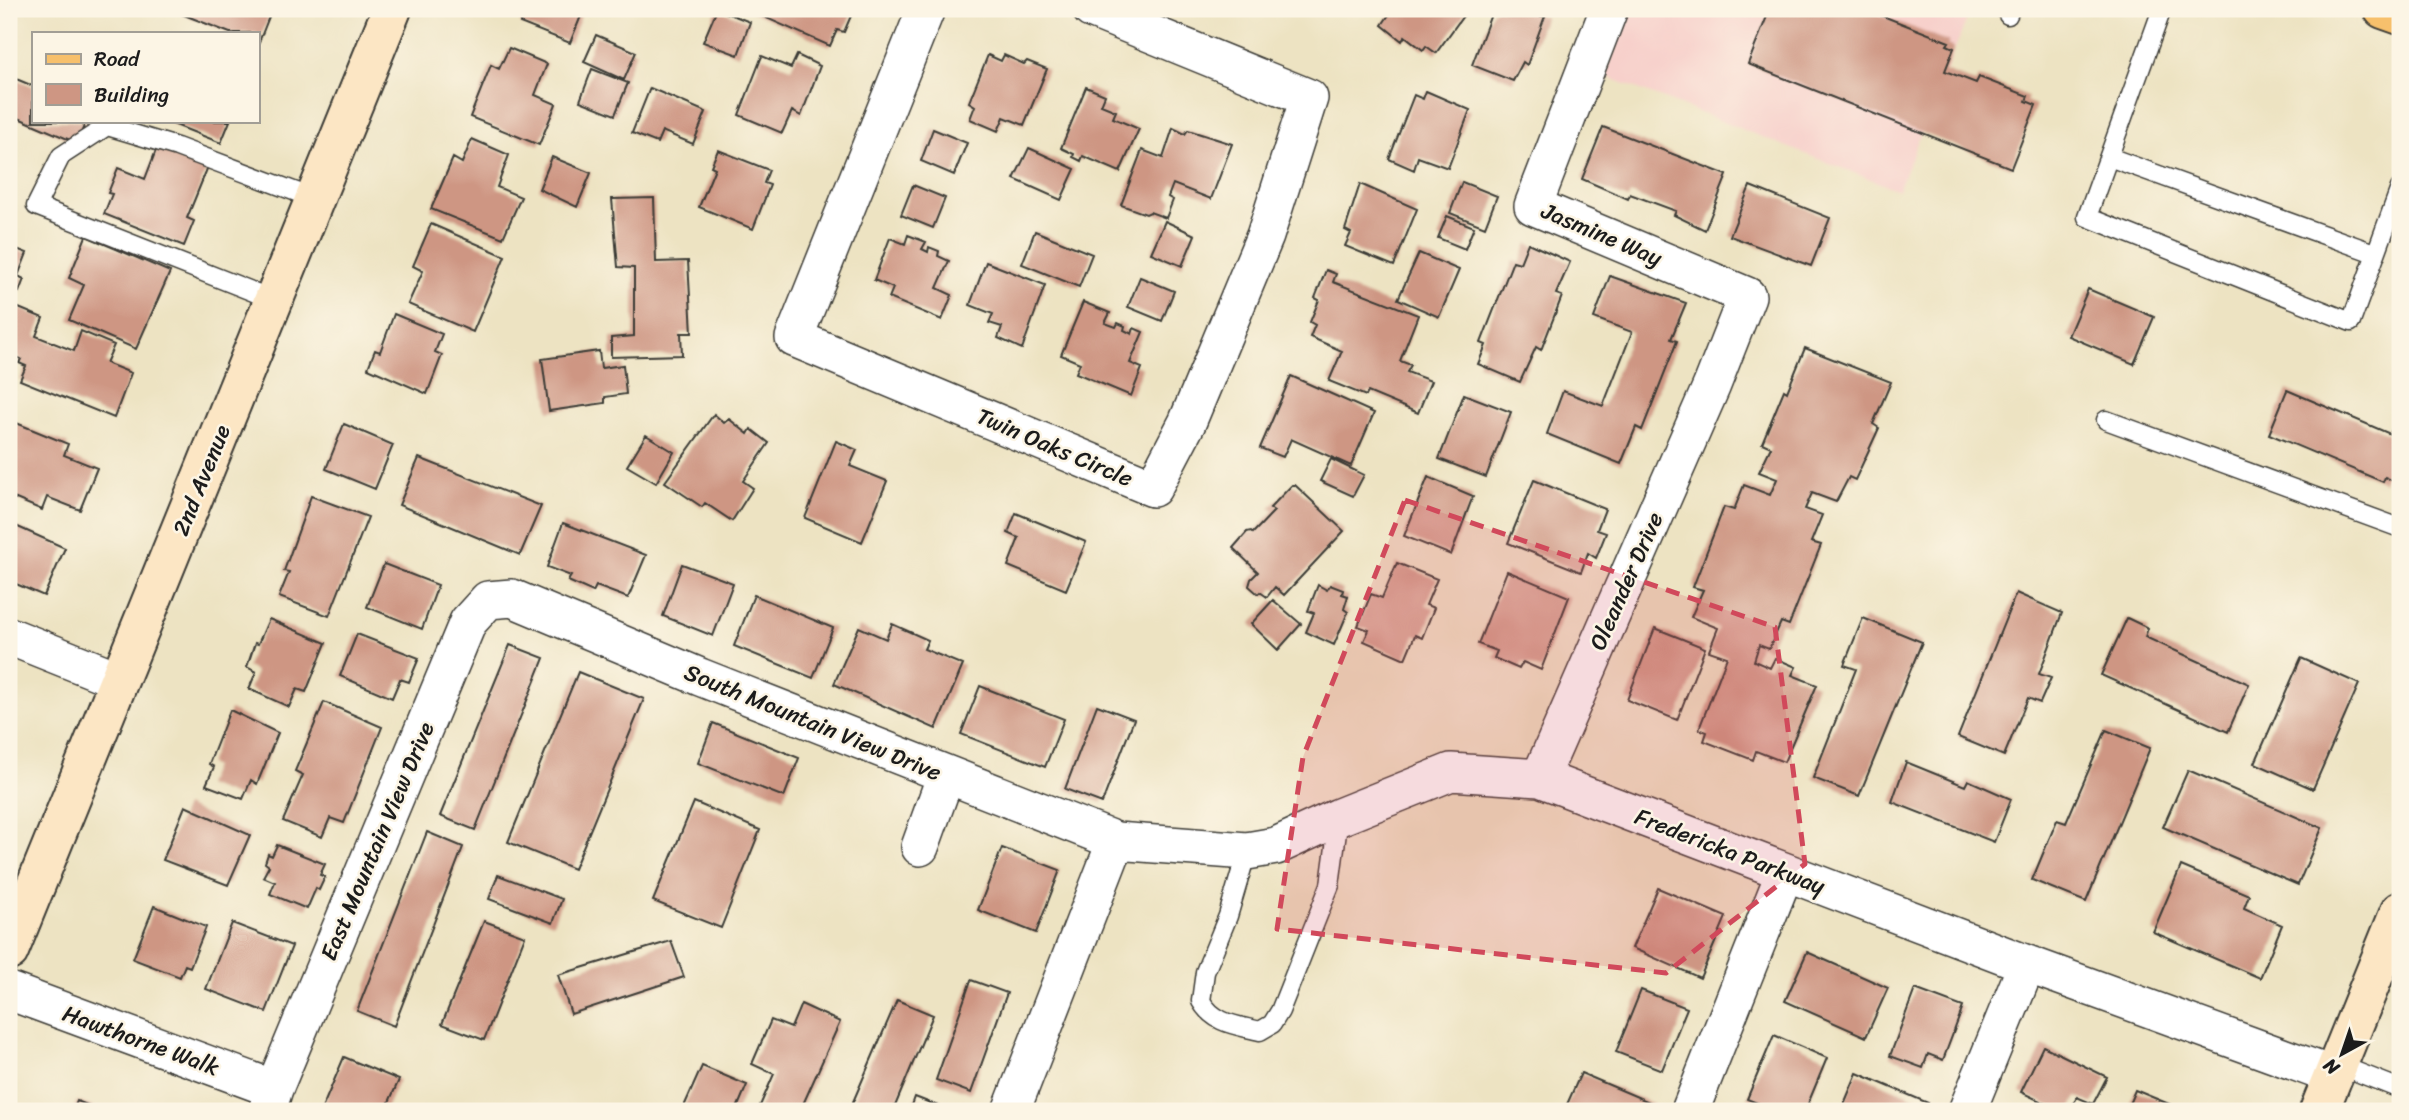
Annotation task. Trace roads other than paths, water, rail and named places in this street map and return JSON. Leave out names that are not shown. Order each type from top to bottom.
[{"type":"main road","points":[[2384,9],[2400,15]]},
{"type":"street","name":"2nd Avenue","points":[[9,951],[392,9]]},
{"type":"street","name":"Twin Oaks Circle","points":[[926,9],[794,338],[1153,488],[1187,423],[1265,236],[1309,99],[1091,9]]},
{"type":"street","name":"Jasmine Way","points":[[1609,9],[1533,206],[1747,296]]},
{"type":"street","name":"Oleander Drive","points":[[1540,778],[1712,385],[1747,296]]},
{"type":"street","name":"South Mountain View Drive","points":[[512,598],[700,677],[1116,841]]},
{"type":"street","name":"East Mountain View Drive","points":[[271,1100],[468,622],[488,600],[512,598]]},
{"type":"street","points":[[9,636],[119,680]]},
{"type":"street","name":"Fredericka Parkway","points":[[1116,841],[1247,851],[1276,846],[1339,817],[1451,772],[1540,778],[2027,964],[2336,1070]]},
{"type":"street","points":[[920,847],[946,775]]},
{"type":"street","points":[[1011,1111],[1116,841]]},
{"type":"street","points":[[1690,1111],[1785,872]]},
{"type":"street","points":[[2319,1111],[2400,911]]},
{"type":"street","points":[[1967,1111],[2027,964]]},
{"type":"street","name":"Hawthorne Walk","points":[[9,991],[271,1100]]},
{"type":"lane","points":[[2161,9],[2087,217],[2351,322],[2400,188]]},
{"type":"lane","points":[[274,300],[36,206],[61,156],[107,126],[177,147],[315,199]]},
{"type":"lane","points":[[2109,157],[2374,253]]},
{"type":"lane","points":[[2106,420],[2400,528]]},
{"type":"lane","points":[[1247,851],[1228,916],[1205,972],[1201,1002],[1216,1019],[1260,1031],[1272,1024],[1280,1011],[1330,885],[1339,817]]},
{"type":"lane","points":[[2336,1070],[2400,1090]]}]
